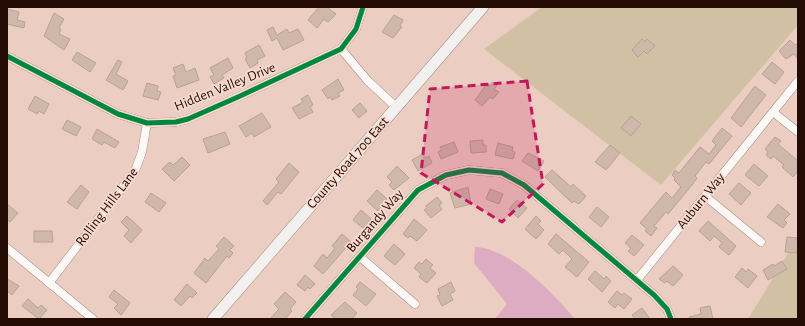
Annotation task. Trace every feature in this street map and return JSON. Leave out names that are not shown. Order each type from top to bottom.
[{"type":"main road","name":"County Road 700 East","points":[[214,319],[483,7]]},
{"type":"street","points":[[363,7],[356,29],[341,49],[368,81],[396,107]]},
{"type":"street","name":"Hidden Valley Drive","points":[[7,56],[118,114],[147,123],[176,122],[188,119],[341,49]]},
{"type":"street","name":"Auburn Way","points":[[637,280],[798,81]]},
{"type":"street","points":[[773,112],[798,132]]},
{"type":"street","name":"Rolling Hills Lane","points":[[49,283],[133,175],[142,152],[147,123]]},
{"type":"street","name":"Burgandy Way","points":[[306,319],[418,190],[432,181],[454,172],[486,170],[508,176],[529,188],[637,280]]},
{"type":"street","points":[[705,196],[761,242]]},
{"type":"street","points":[[7,248],[93,319]]},
{"type":"street","points":[[360,257],[415,304]]},
{"type":"street","points":[[637,280],[661,302],[670,314],[671,319]]},
{"type":"highlighted area","points":[[527,81],[543,184],[502,222],[421,173],[430,89]]},
{"type":"shaded area","points":[[542,7],[798,7],[798,25],[661,185],[484,49]]},
{"type":"shaded area","points":[[798,237],[798,319],[748,319]]},
{"type":"shaded area","points":[[475,247],[488,249],[502,255],[530,274],[555,297],[575,319],[495,319],[507,304],[474,263]]},
{"type":"building","points":[[319,7],[327,7],[336,14],[328,22],[324,19],[317,28],[308,20]]},
{"type":"building","points":[[7,9],[19,12],[17,20],[25,22],[24,28],[7,24]]},
{"type":"building","points":[[54,13],[64,19],[59,28],[61,29],[59,34],[70,39],[64,50],[44,36]]},
{"type":"building","points":[[394,15],[403,20],[400,26],[402,27],[393,38],[382,32]]},
{"type":"building","points":[[273,27],[277,35],[287,29],[289,33],[298,29],[304,40],[283,50],[277,38],[272,41],[267,30]]},
{"type":"building","points":[[642,39],[645,42],[647,39],[655,46],[647,54],[644,51],[638,57],[632,50]]},
{"type":"building","points":[[790,40],[795,45],[798,43],[798,59],[794,54],[786,59],[779,51]]},
{"type":"building","points":[[259,45],[265,56],[257,60],[258,63],[250,68],[245,59],[247,58],[245,53]]},
{"type":"building","points":[[77,52],[96,63],[90,72],[72,60]]},
{"type":"building","points":[[228,58],[233,68],[222,75],[224,78],[214,84],[210,77],[214,75],[210,68]]},
{"type":"building","points":[[118,60],[122,62],[116,74],[128,81],[123,90],[106,80]]},
{"type":"building","points":[[772,62],[784,72],[775,84],[762,74]]},
{"type":"building","points":[[183,64],[186,72],[195,68],[199,80],[177,88],[173,76],[176,75],[173,68]]},
{"type":"building","points":[[338,79],[344,90],[338,93],[340,96],[332,100],[330,97],[328,99],[322,90]]},
{"type":"building","points":[[492,82],[497,86],[494,89],[499,92],[493,99],[490,97],[482,106],[475,100],[486,85],[488,87]]},
{"type":"building","points":[[147,83],[158,86],[157,91],[161,92],[158,100],[143,96]]},
{"type":"building","points":[[755,86],[766,95],[741,127],[731,118]]},
{"type":"building","points":[[308,95],[313,105],[310,107],[313,112],[299,119],[292,108],[303,102],[301,99]]},
{"type":"building","points":[[35,96],[49,104],[44,114],[39,111],[37,114],[28,109]]},
{"type":"building","points":[[360,103],[367,111],[359,118],[352,110]]},
{"type":"building","points":[[262,113],[271,127],[254,137],[252,133],[246,137],[239,126]]},
{"type":"building","points":[[631,116],[641,124],[631,136],[621,128]]},
{"type":"building","points":[[67,120],[81,127],[76,136],[62,129]]},
{"type":"building","points":[[722,128],[732,136],[709,164],[706,162],[695,176],[697,178],[692,185],[668,214],[666,212],[654,226],[657,228],[651,236],[645,231],[647,229],[640,223],[666,192],[672,198],[681,187],[674,180],[675,178],[672,175],[675,170],[679,173],[700,147],[709,154],[716,145],[712,141]]},
{"type":"building","points":[[97,129],[119,142],[115,148],[104,142],[102,145],[92,139]]},
{"type":"building","points":[[225,132],[230,144],[208,153],[203,139]]},
{"type":"building","points":[[775,137],[781,141],[778,144],[798,161],[798,171],[793,177],[782,167],[784,165],[773,156],[771,159],[766,155],[768,152],[765,149]]},
{"type":"building","points":[[483,140],[483,145],[486,145],[486,152],[471,153],[470,141]]},
{"type":"building","points":[[454,142],[458,152],[441,159],[438,152],[442,150],[440,147]]},
{"type":"building","points":[[498,143],[513,147],[512,151],[515,152],[513,159],[495,155]]},
{"type":"building","points":[[610,145],[620,153],[606,170],[595,162]]},
{"type":"building","points":[[528,153],[544,161],[538,171],[522,161]]},
{"type":"building","points":[[423,154],[426,158],[429,156],[432,163],[418,171],[412,160]]},
{"type":"building","points":[[182,157],[190,165],[174,181],[162,169],[170,162],[173,165]]},
{"type":"building","points":[[289,163],[299,172],[281,194],[278,192],[267,205],[263,201],[279,182],[276,179]]},
{"type":"building","points":[[754,164],[768,176],[759,186],[745,175]]},
{"type":"building","points":[[397,166],[409,178],[394,190],[389,185],[392,182],[387,177]]},
{"type":"building","points":[[552,170],[571,187],[573,184],[586,196],[579,204],[574,201],[572,203],[545,177]]},
{"type":"building","points":[[739,183],[751,193],[741,205],[729,194]]},
{"type":"building","points":[[81,185],[89,192],[77,209],[67,202]]},
{"type":"building","points":[[468,187],[471,204],[455,208],[450,193]]},
{"type":"building","points":[[490,189],[503,194],[499,204],[486,199]]},
{"type":"building","points":[[377,190],[387,199],[378,211],[367,201]]},
{"type":"building","points":[[151,193],[166,203],[159,212],[145,202]]},
{"type":"building","points":[[437,197],[442,203],[439,205],[442,209],[431,218],[424,210],[427,208],[426,206]]},
{"type":"building","points":[[517,200],[527,208],[518,218],[509,209]]},
{"type":"building","points":[[7,204],[18,213],[10,222],[7,220]]},
{"type":"building","points":[[778,204],[790,214],[784,220],[787,223],[783,228],[767,217]]},
{"type":"building","points":[[597,207],[609,217],[601,227],[589,217]]},
{"type":"building","points":[[361,210],[371,219],[363,228],[353,220]]},
{"type":"building","points":[[127,216],[142,230],[131,243],[124,236],[129,230],[121,222]]},
{"type":"building","points":[[536,216],[541,221],[538,224],[544,230],[536,239],[525,229]]},
{"type":"building","points":[[414,219],[427,230],[417,241],[410,236],[408,238],[403,234]]},
{"type":"building","points":[[708,221],[736,246],[729,255],[719,247],[722,243],[714,236],[710,241],[699,231]]},
{"type":"building","points":[[34,231],[52,231],[53,242],[34,242]]},
{"type":"building","points":[[342,234],[351,242],[323,274],[314,266],[323,254],[327,258],[335,248],[332,246]]},
{"type":"building","points":[[556,234],[589,262],[577,277],[565,267],[572,259],[563,250],[559,254],[548,244]]},
{"type":"building","points":[[632,235],[644,245],[634,256],[628,251],[631,248],[625,243]]},
{"type":"building","points":[[224,237],[234,246],[230,250],[233,253],[229,258],[227,256],[206,283],[194,273],[205,258],[208,261],[219,249],[216,246]]},
{"type":"building","points":[[787,237],[798,238],[798,253],[785,252]]},
{"type":"building","points":[[394,244],[405,254],[395,265],[384,256]]},
{"type":"building","points":[[426,259],[433,265],[430,268],[436,273],[427,283],[419,277],[421,274],[414,268],[419,262],[422,264]]},
{"type":"building","points":[[782,261],[787,269],[768,280],[763,270]]},
{"type":"building","points":[[673,266],[683,275],[673,286],[667,281],[665,283],[659,279]]},
{"type":"building","points":[[742,268],[746,272],[748,269],[757,276],[748,288],[735,277]]},
{"type":"building","points":[[595,271],[604,279],[606,276],[611,281],[602,292],[588,279]]},
{"type":"building","points":[[305,275],[315,284],[310,289],[308,287],[305,291],[297,285]]},
{"type":"building","points":[[7,279],[19,286],[12,295],[7,291]]},
{"type":"building","points":[[360,282],[376,294],[366,306],[353,295],[358,289],[356,287]]},
{"type":"building","points":[[451,282],[455,291],[450,294],[453,300],[442,306],[437,296],[440,295],[438,289]]},
{"type":"building","points":[[187,284],[197,293],[192,298],[190,296],[181,306],[174,300]]},
{"type":"building","points":[[114,290],[130,303],[121,315],[114,308],[118,304],[109,297]]},
{"type":"building","points":[[617,291],[622,295],[624,293],[632,299],[624,309],[618,304],[615,308],[608,302]]},
{"type":"building","points":[[285,292],[296,302],[290,309],[292,311],[285,319],[270,319],[279,309],[274,304]]},
{"type":"building","points":[[28,299],[38,308],[41,305],[47,310],[39,319],[22,306]]},
{"type":"building","points":[[345,302],[357,313],[352,319],[336,319],[331,315]]},
{"type":"building","points":[[710,306],[713,319],[689,319],[689,317],[701,314],[700,308]]},
{"type":"building","points":[[642,308],[650,319],[635,319],[632,315]]},
{"type":"cycle path","points":[[7,56],[118,114],[147,123],[176,122],[188,119],[238,97],[341,49],[356,29],[363,7]]},
{"type":"cycle path","points":[[305,319],[418,190],[446,175],[469,170],[502,173],[524,185],[654,295],[667,309],[671,319]]}]
